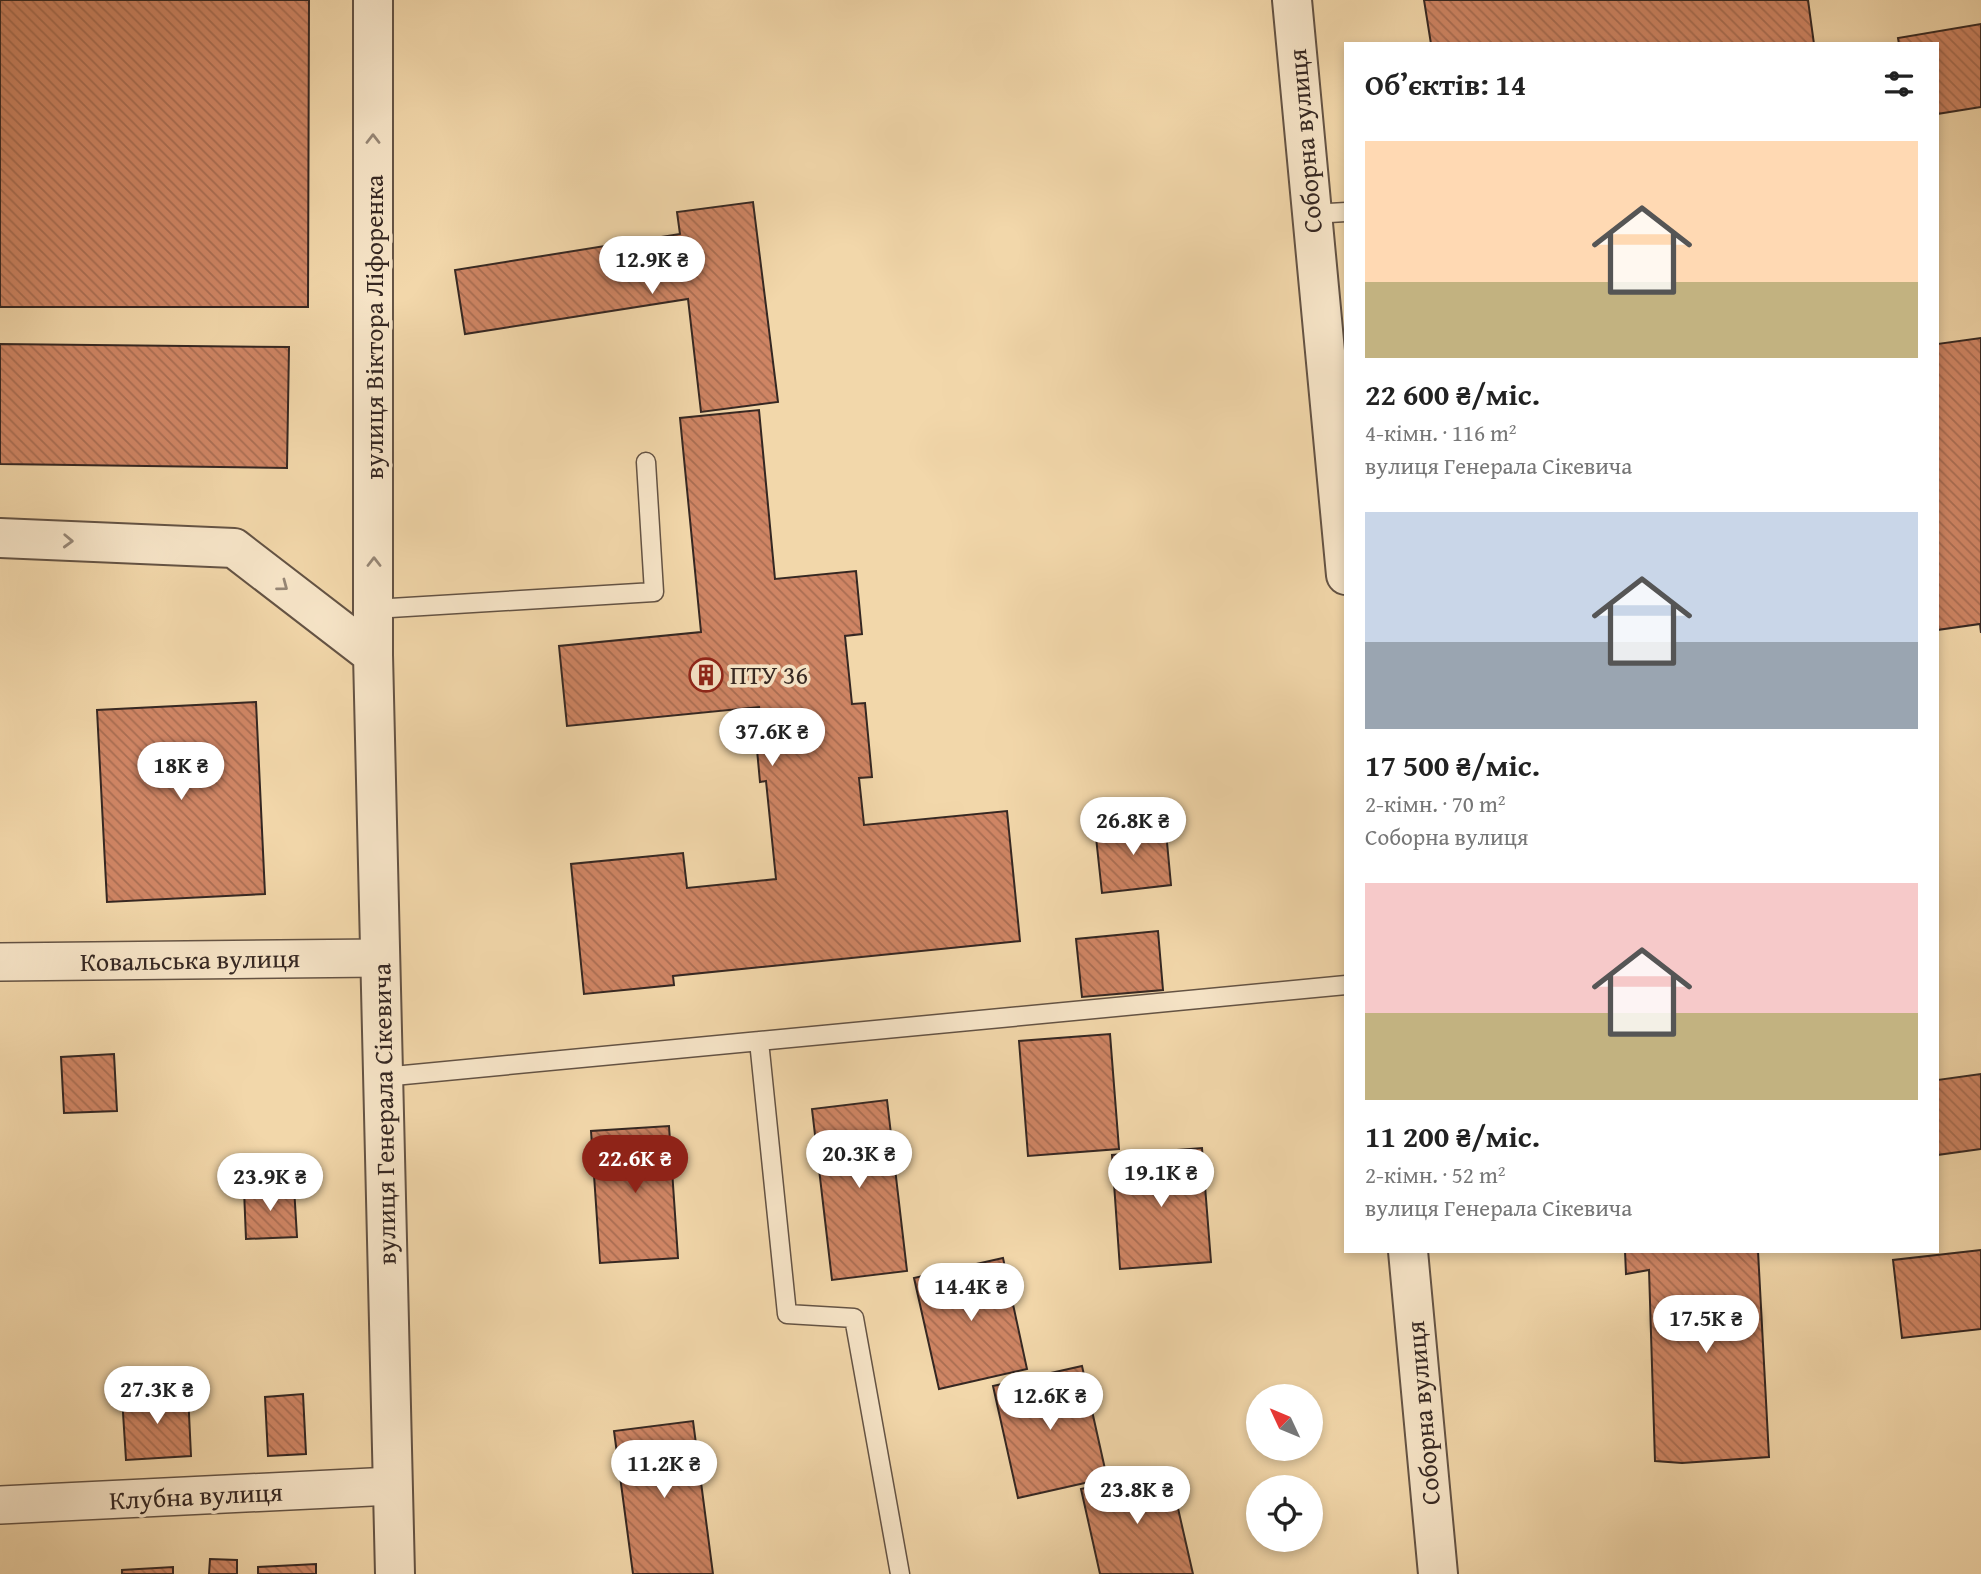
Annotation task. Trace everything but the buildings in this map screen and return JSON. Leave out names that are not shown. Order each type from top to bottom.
[{"type":"street","name":"вулиця Віктора Ліфоренка","points":[[373,0],[373,655]]},
{"type":"street","name":"Соборна вулиця","points":[[1292,0],[1329,213],[1344,532]]},
{"type":"street","points":[[0,538],[234,548],[373,655]]},
{"type":"street","name":"вулиця Генерала Сікевича","points":[[373,655],[395,1574]]},
{"type":"street","name":"Ковальська вулиця","points":[[0,962],[380,958]]},
{"type":"street","name":"Соборна вулиця","points":[[1408,1253],[1438,1574]]},
{"type":"street","name":"Клубна вулиця","points":[[0,1505],[393,1486]]},
{"type":"lane","points":[[374,609],[654,592],[646,462]]},
{"type":"lane","points":[[383,1077],[1344,985]]},
{"type":"lane","points":[[758,1041],[787,1314],[854,1318],[900,1574]]},
{"type":"place","name":"ПТУ 36","points":[[706,675]]}]
